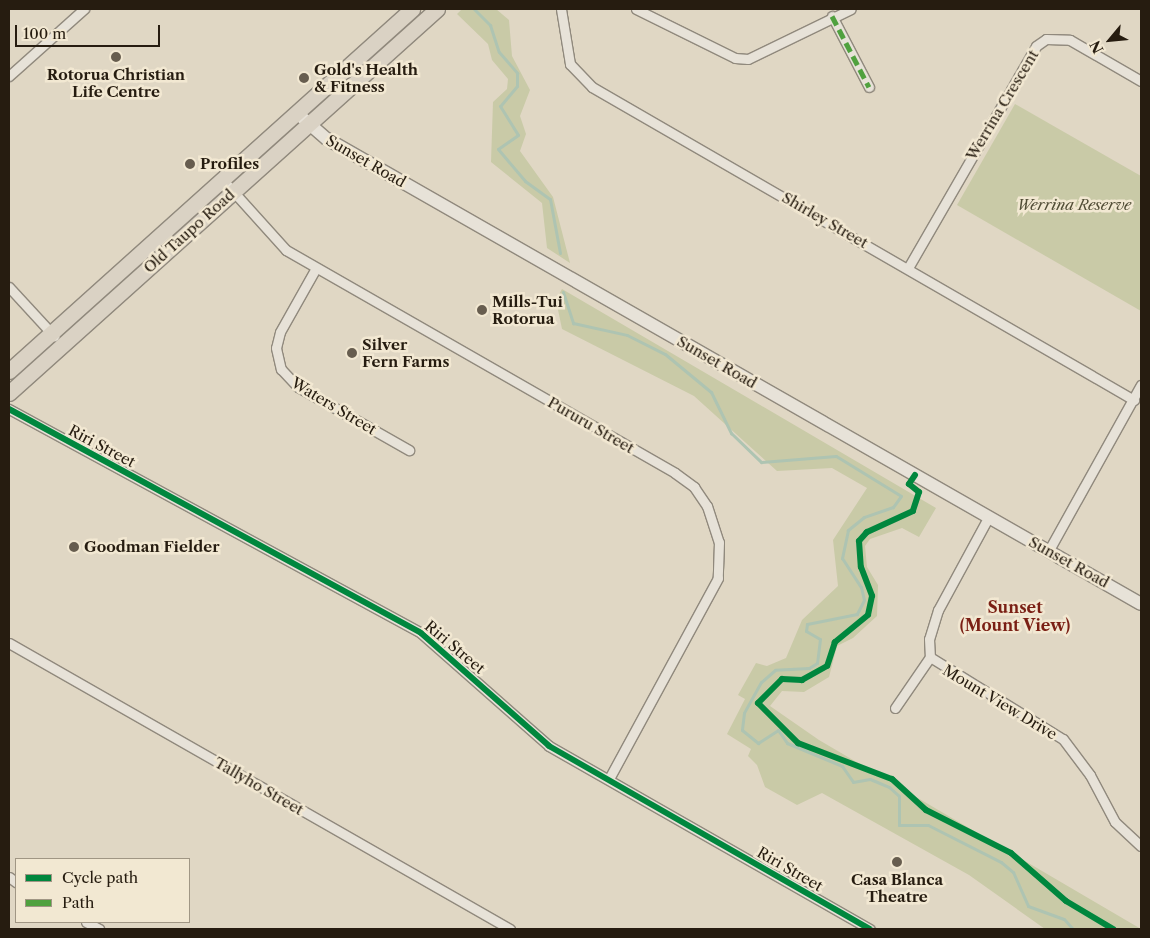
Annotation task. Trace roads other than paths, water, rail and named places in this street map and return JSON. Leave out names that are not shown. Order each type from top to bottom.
[{"type":"highway","name":"Old Taupo Road","points":[[9,393],[57,339],[222,179],[298,114],[412,9]]},
{"type":"highway","name":"Old Taupo Road","points":[[9,371],[57,339],[233,192],[308,126],[427,12]]},
{"type":"main road","name":"Sunset Road","points":[[298,114],[308,126],[988,518],[1049,550],[1141,604]]},
{"type":"street","points":[[9,76],[84,9]]},
{"type":"street","name":"Shirley Street","points":[[561,9],[570,64],[582,81],[1134,400]]},
{"type":"street","points":[[636,9],[735,58],[748,60],[833,12],[851,9]]},
{"type":"street","points":[[833,12],[869,87]]},
{"type":"street","name":"Werrina Crescent","points":[[908,268],[1036,46],[1046,39],[1070,40],[1141,81]]},
{"type":"street","name":"Pururu Street","points":[[222,179],[286,250],[675,473],[694,487],[706,506],[718,534],[718,578],[609,779]]},
{"type":"street","name":"Waters Street","points":[[316,268],[280,332],[276,348],[281,369],[298,387],[409,450]]},
{"type":"street","points":[[9,286],[57,339]]},
{"type":"street","points":[[1049,550],[1141,385]]},
{"type":"street","name":"Riri Street","points":[[9,409],[421,633],[542,740],[870,929]]},
{"type":"street","name":"Mount View Drive","points":[[988,518],[938,610],[929,639],[930,657],[1063,740],[1086,768],[1115,822],[1141,846]]},
{"type":"street","name":"Tallyho Street","points":[[9,643],[510,929]]},
{"type":"street","points":[[895,708],[930,657]]},
{"type":"street","points":[[88,923],[99,929]]},
{"type":"waterway","points":[[474,9],[490,25],[499,52],[517,73],[517,86],[500,106],[518,135],[498,149],[525,181],[550,199],[560,253]]},
{"type":"waterway","points":[[563,292],[573,323],[627,335],[665,354],[711,392],[731,433],[761,462],[836,456],[901,496],[893,507],[864,517],[848,530],[842,558],[861,587],[864,600],[857,614],[807,624],[806,631],[820,639],[817,663],[809,668],[775,670],[761,682],[744,713],[742,730],[758,743],[778,730],[787,743],[842,766],[853,782],[870,779],[889,787],[899,796],[899,825],[928,825],[1001,862],[1013,872],[1028,906],[1064,919],[1073,929]]},
{"type":"place","name":"Rotorua Christian Life Centre","points":[[116,57]]},
{"type":"place","name":"Gold's Health & Fitness","points":[[304,78]]},
{"type":"place","name":"Profiles","points":[[190,164]]},
{"type":"place","name":"Mills-Tui Rotorua","points":[[482,310]]},
{"type":"place","name":"Silver Fern Farms","points":[[352,353]]},
{"type":"place","name":"Goodman Fielder","points":[[74,547]]},
{"type":"place","name":"Casa Blanca Theatre","points":[[897,862]]},
{"type":"district","name":"Sunset (Mount View)","points":[[1015,616]]},
{"type":"park label","name":"Werrina Reserve","points":[[1074,205]]}]
